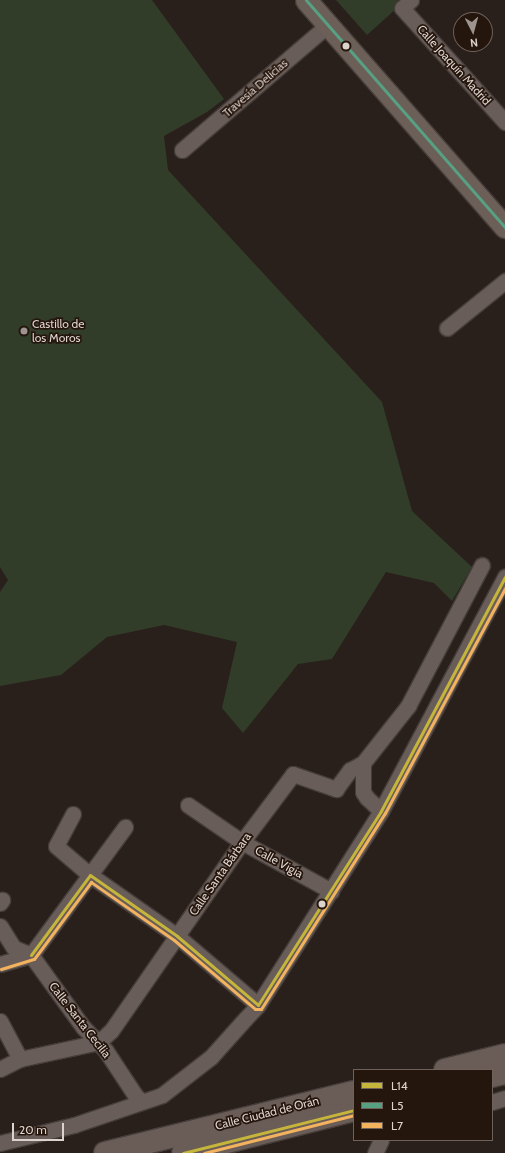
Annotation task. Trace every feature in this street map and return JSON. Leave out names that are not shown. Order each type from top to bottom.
[{"type":"main road","points":[[449,1069],[505,1055]]},
{"type":"main road","points":[[493,1076],[505,1073]]},
{"type":"main road","name":"Calle Ciudad de Orán","points":[[231,1136],[272,1112],[353,1092]]},
{"type":"main road","name":"Calle Ciudad de Orán","points":[[181,1144],[231,1136],[353,1110]]},
{"type":"main road","points":[[106,1153],[231,1136]]},
{"type":"street","points":[[306,0],[505,226]]},
{"type":"street","name":"Calle Joaquín Madrid","points":[[407,4],[505,122]]},
{"type":"street","name":"Travesía Delicias","points":[[182,150],[328,26]]},
{"type":"street","points":[[447,328],[505,281]]},
{"type":"street","points":[[381,811],[367,798],[363,792],[363,763],[408,706],[482,565]]},
{"type":"street","points":[[0,1143],[74,1125],[162,1095],[195,1071],[211,1057],[258,1005],[332,891],[381,811],[505,577]]},
{"type":"street","name":"Calle Santa Bárbara","points":[[99,1042],[110,1031],[242,842],[293,774],[336,789],[350,770],[363,763]]},
{"type":"street","name":"Calle Vigía","points":[[188,805],[242,842],[332,891]]},
{"type":"street","points":[[73,814],[56,846],[90,875],[177,936],[258,1005]]},
{"type":"street","points":[[0,964],[31,955],[125,827]]},
{"type":"street","name":"Calle Santa Cecilia","points":[[0,926],[14,948],[31,955],[83,1027],[99,1042],[135,1095],[141,1101]]},
{"type":"street","points":[[0,1021],[20,1059]]},
{"type":"street","points":[[0,1069],[20,1059],[99,1042]]},
{"type":"street","points":[[493,1102],[505,1098]]},
{"type":"street","points":[[375,1153],[381,1141]]},
{"type":"green space","points":[[0,0],[152,0],[224,99],[207,112],[164,136],[168,170],[382,402],[412,511],[472,567],[452,601],[434,583],[386,572],[332,659],[298,664],[243,733],[222,708],[237,642],[164,625],[107,637],[61,675],[0,686],[0,592],[8,580],[0,567]]},
{"type":"green space","points":[[336,0],[398,0],[397,8],[367,35]]},
{"type":"transit line","name":"L5","points":[[306,0],[505,227]]},
{"type":"transit line","name":"L14","points":[[258,1005],[381,811],[505,577]]},
{"type":"transit line","name":"L7","points":[[1,969],[34,959],[91,882],[174,940],[255,1009],[261,1009],[385,813],[505,588]]},
{"type":"transit line","name":"L14","points":[[90,875],[177,936],[258,1005]]},
{"type":"transit line","name":"L14","points":[[31,955],[90,875]]},
{"type":"transit line","name":"L14","points":[[183,1153],[353,1110]]},
{"type":"transit line","name":"L7","points":[[204,1153],[353,1115]]},
{"type":"place","name":"Castillo de los Moros","points":[[24,331]]}]
